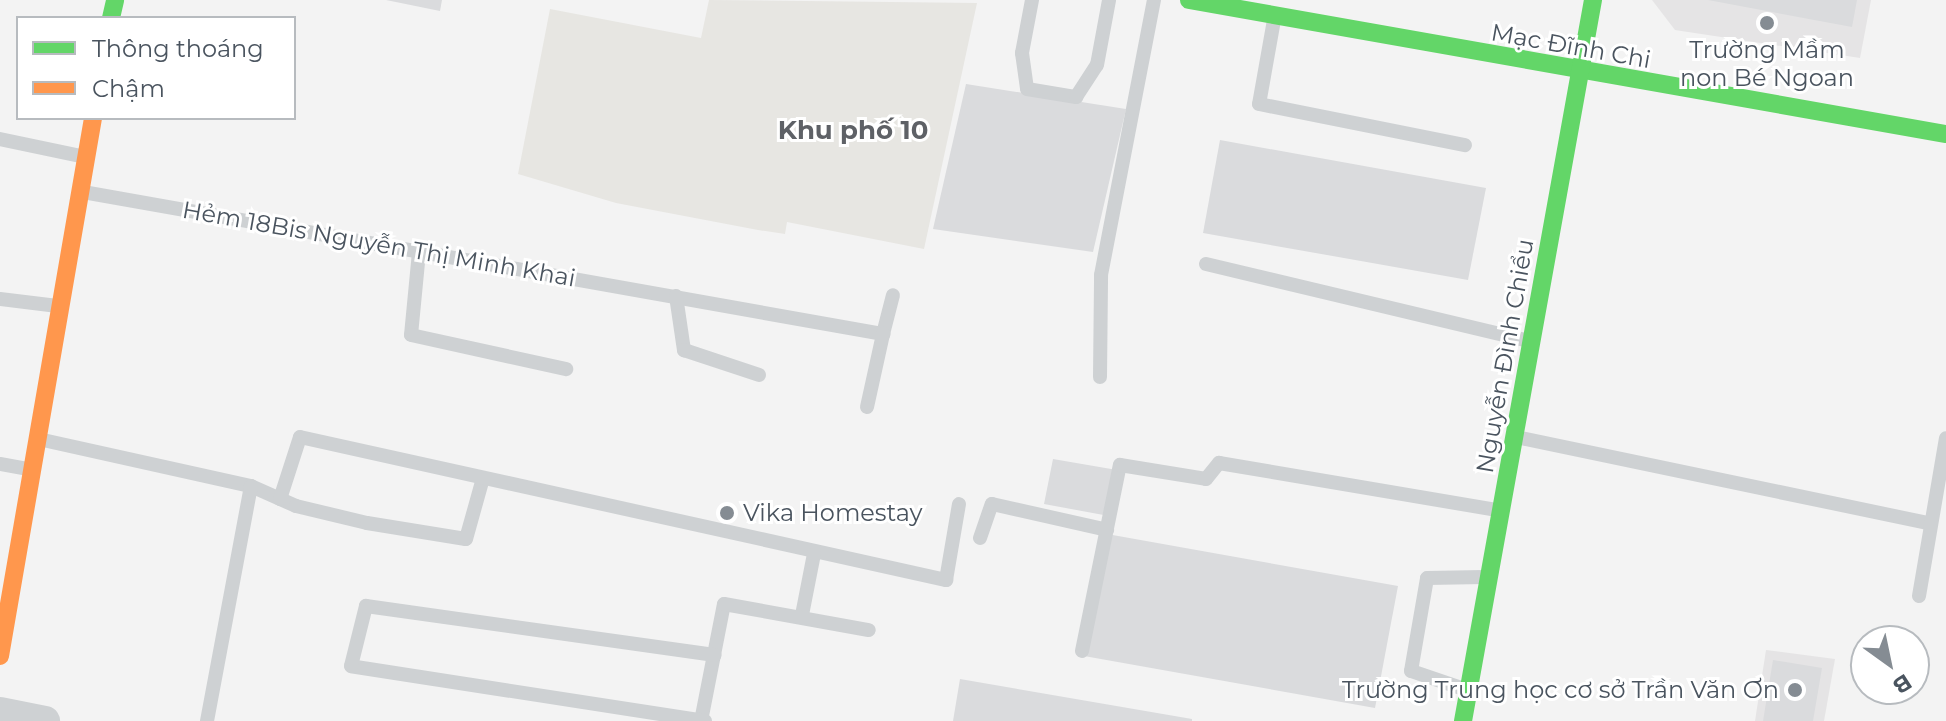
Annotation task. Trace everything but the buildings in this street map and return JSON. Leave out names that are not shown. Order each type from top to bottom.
[{"type":"main road","name":"Mạc Đĩnh Chi","points":[[1189,0],[1276,9],[1580,72],[1946,134]]},
{"type":"main road","name":"Nguyễn Đình Chiểu","points":[[1463,721],[1534,342],[1593,0]]},
{"type":"main road","points":[[0,656],[83,192],[93,120]]},
{"type":"street","points":[[0,712],[45,721]]},
{"type":"lane","points":[[1032,0],[1022,53],[1027,89],[1076,97],[1097,65],[1109,0]]},
{"type":"lane","points":[[1100,377],[1101,275],[1154,0]]},
{"type":"lane","points":[[1276,9],[1259,104],[1465,145]]},
{"type":"lane","points":[[0,139],[86,157]]},
{"type":"lane","name":"Hẻm 18Bis Nguyễn Thị Minh Khai","points":[[83,192],[883,334]]},
{"type":"lane","points":[[419,252],[411,335],[566,369]]},
{"type":"lane","points":[[1206,264],[1534,342]]},
{"type":"lane","points":[[867,407],[893,295]]},
{"type":"lane","points":[[676,296],[684,350],[759,375]]},
{"type":"lane","points":[[0,299],[62,306]]},
{"type":"lane","points":[[1515,436],[1927,523]]},
{"type":"lane","points":[[280,499],[300,437],[814,554],[946,580],[959,504]]},
{"type":"lane","points":[[1919,596],[1927,523],[1946,438]]},
{"type":"lane","points":[[39,439],[251,486],[280,499],[367,523],[466,539],[483,478]]},
{"type":"lane","points":[[1082,651],[1120,465],[1206,479],[1219,463],[1501,511]]},
{"type":"lane","points":[[0,464],[33,470]]},
{"type":"lane","points":[[207,721],[251,486]]},
{"type":"lane","points":[[980,538],[992,504],[1107,530]]},
{"type":"lane","points":[[802,615],[814,554]]},
{"type":"lane","points":[[1468,690],[1411,671],[1424,594],[1427,578],[1489,577]]},
{"type":"lane","points":[[715,655],[366,606],[351,666],[702,721],[715,655],[724,604],[802,615],[869,630]]},
{"type":"shaded area","points":[[709,0],[977,3],[924,249],[787,222],[785,234],[758,230],[616,203],[518,174],[550,9],[701,38]]},
{"type":"shaded area","name":"Trường Mầm non Bé Ngoan","points":[[1652,0],[1871,0],[1860,58],[1675,30]]},
{"type":"shaded area","name":"Trường Trung học cơ sở Trần Văn Ơn","points":[[1766,650],[1835,659],[1824,721],[1755,721]]},
{"type":"traffic: fast","points":[[111,16],[115,0]]},
{"type":"traffic: fast","points":[[1189,0],[1946,134]]},
{"type":"traffic: fast","points":[[1463,721],[1593,0]]},
{"type":"traffic: slow","points":[[0,656],[93,120]]},
{"type":"place","name":"Trường Mầm non Bé Ngoan","points":[[1767,23]]},
{"type":"place","name":"Vika Homestay","points":[[727,513]]},
{"type":"place","name":"Trường Trung học cơ sở Trần Văn Ơn","points":[[1795,690]]},
{"type":"district","name":"Khu phố 10","points":[[853,131]]}]
